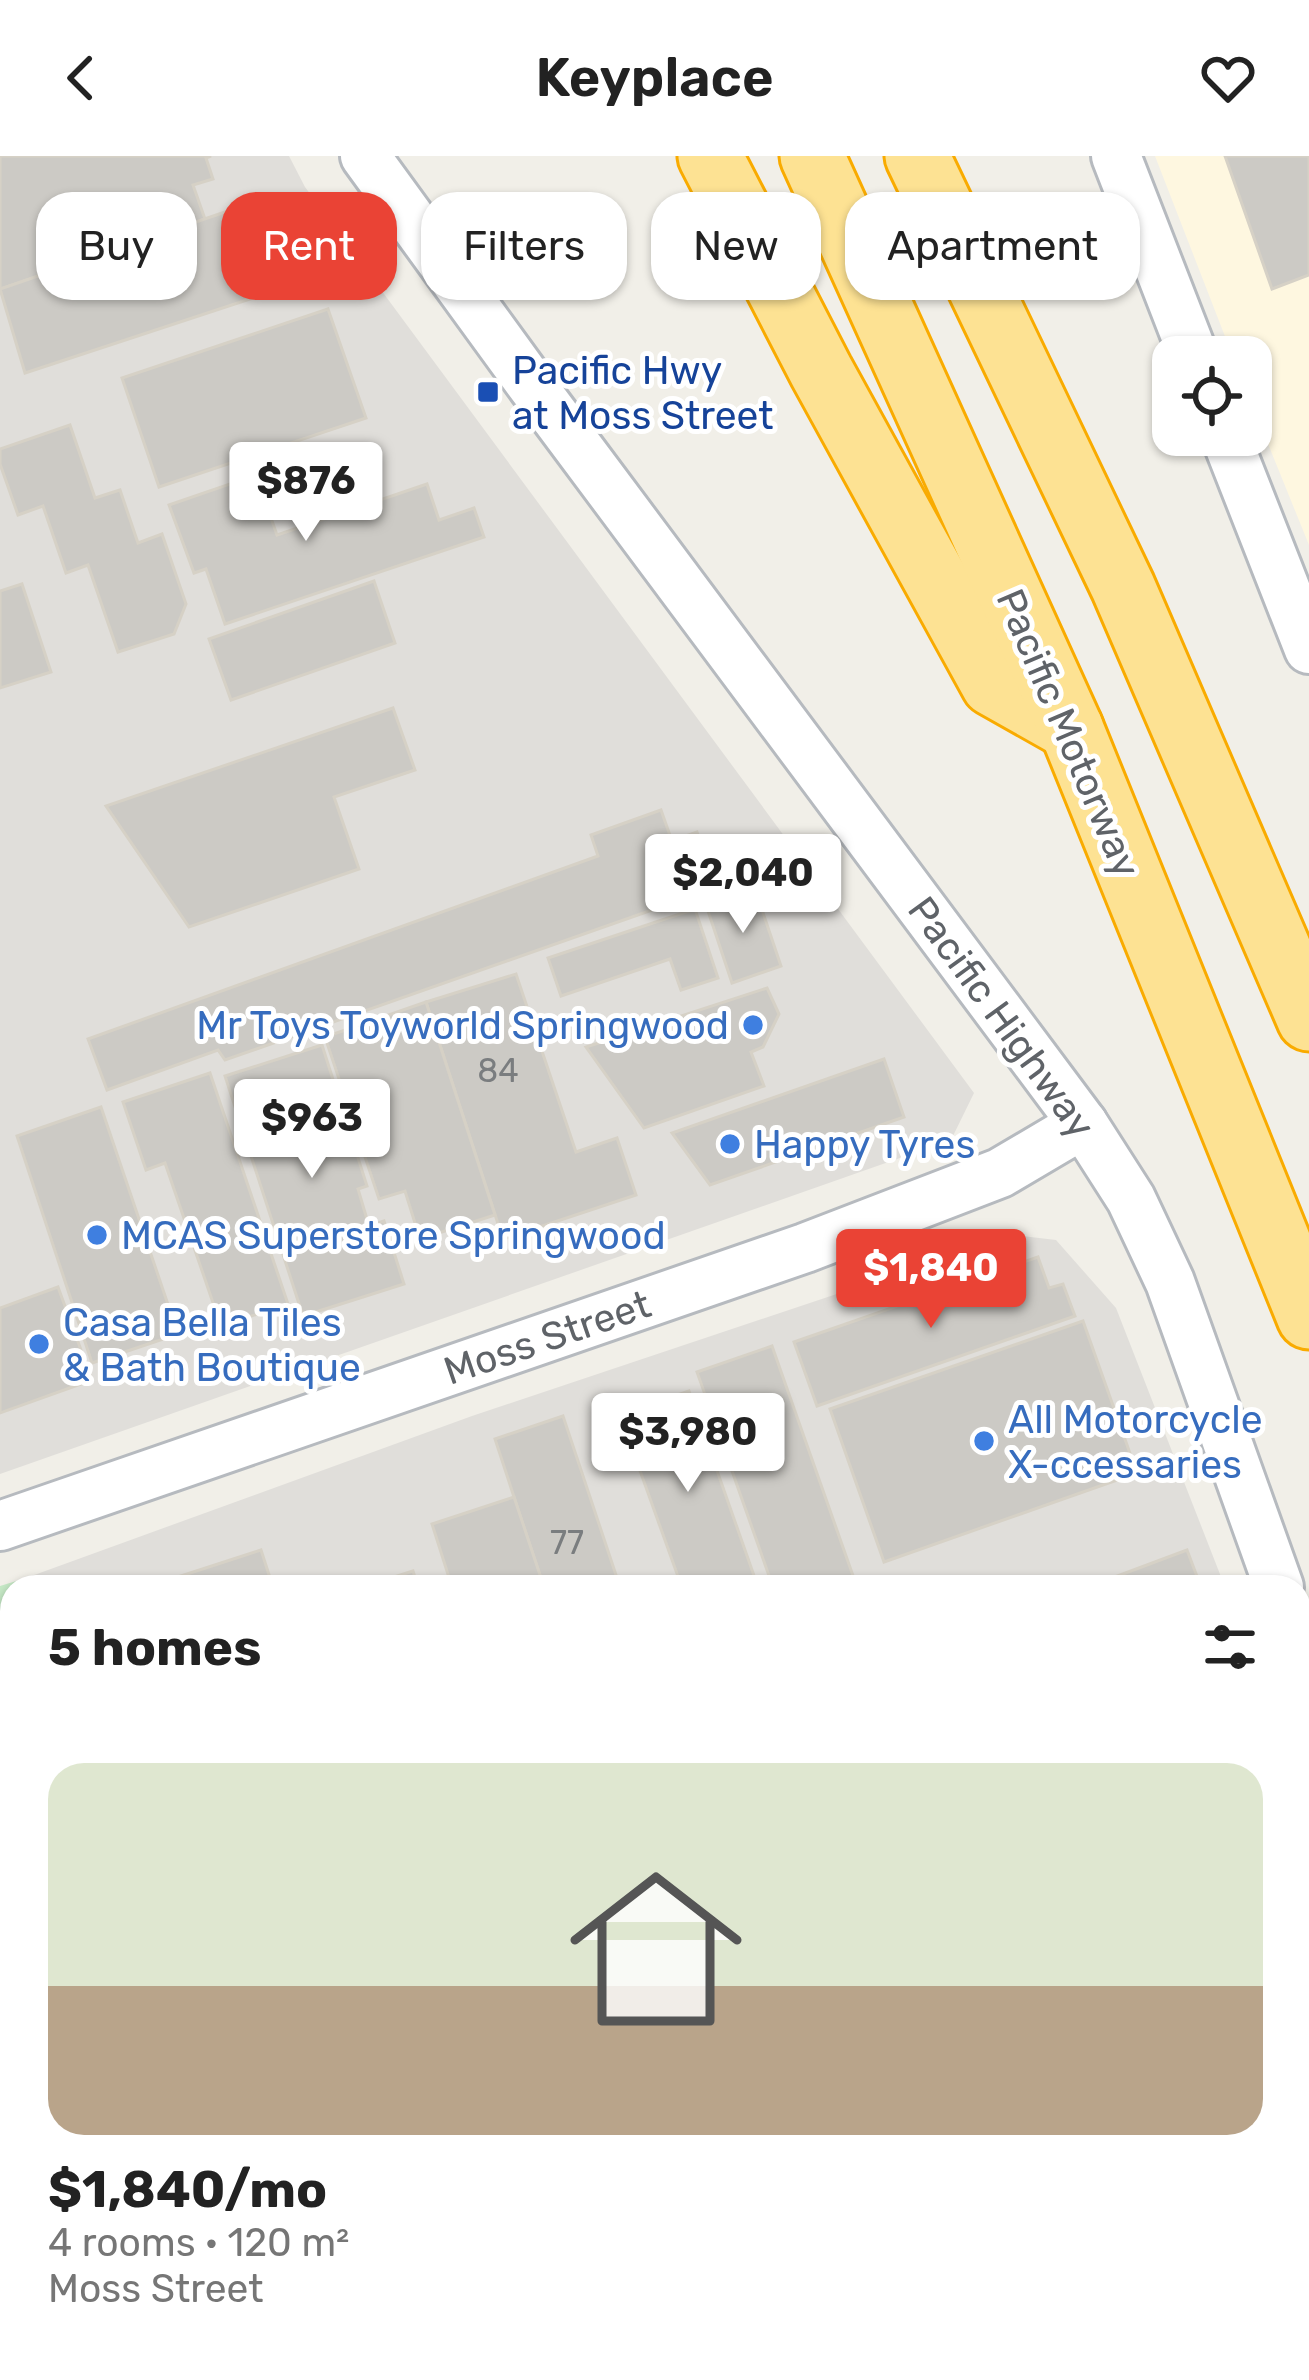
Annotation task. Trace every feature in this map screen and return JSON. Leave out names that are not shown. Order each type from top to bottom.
[{"type":"highway","points":[[710,156],[993,684],[1071,728]]},
{"type":"highway","name":"Pacific Motorway","points":[[812,156],[1071,728],[1309,1317]]},
{"type":"highway","points":[[930,170],[1124,586],[1309,1019]]},
{"type":"street","name":"Pacific Highway","points":[[365,156],[1084,1124],[1131,1199],[1170,1282],[1275,1575]]},
{"type":"street","points":[[1116,156],[1187,336]]},
{"type":"street","points":[[1233,456],[1309,649]]},
{"type":"street","name":"Moss Street","points":[[0,1526],[805,1248],[1000,1173],[1084,1124]]},
{"type":"shaded area","points":[[0,156],[289,156],[309,192],[221,192],[221,300],[388,300],[974,1093],[951,1140],[0,1474]]},
{"type":"shaded area","points":[[1155,156],[1309,156],[1309,545],[1272,454],[1272,336],[1225,336]]},
{"type":"shaded area","points":[[1013,1235],[1056,1240],[1116,1308],[1220,1575],[34,1575],[472,1416]]},
{"type":"building","points":[[0,156],[211,156],[206,158],[213,179],[193,185],[195,192],[36,192],[36,277],[0,289]]},
{"type":"building","points":[[1225,156],[1309,156],[1309,275],[1272,289]]},
{"type":"building","points":[[197,196],[205,219],[197,222]]},
{"type":"building","points":[[221,213],[221,300],[247,300],[25,373],[0,289],[36,277],[36,300],[197,300],[197,222]]},
{"type":"building","points":[[328,309],[366,418],[159,487],[122,378]]},
{"type":"building","points":[[70,425],[95,498],[120,490],[138,543],[162,534],[186,604],[174,634],[118,652],[88,565],[66,573],[43,506],[18,515],[0,464],[0,449]]},
{"type":"building","points":[[256,475],[277,535],[427,484],[439,520],[474,508],[484,537],[225,624],[206,569],[194,573],[169,505]]},
{"type":"building","points":[[374,581],[395,643],[231,700],[209,639]]},
{"type":"building","points":[[22,584],[51,672],[0,688],[0,591]]},
{"type":"building","points":[[393,708],[415,770],[334,797],[359,869],[189,927],[106,806]]},
{"type":"building","points":[[661,810],[672,841],[697,832],[708,862],[737,852],[746,877],[225,1060],[218,1050],[107,1090],[88,1039],[598,856],[591,835]]},
{"type":"building","points":[[755,889],[781,966],[732,983],[706,905]]},
{"type":"building","points":[[695,909],[718,978],[681,990],[670,959],[561,996],[548,958]]},
{"type":"building","points":[[516,974],[576,1152],[617,1138],[636,1195],[503,1239],[426,1002]]},
{"type":"building","points":[[767,988],[779,1014],[763,1047],[751,1052],[764,1086],[644,1128],[586,1047]]},
{"type":"building","points":[[426,1002],[495,1215],[420,1239],[405,1191],[379,1199],[325,1037]]},
{"type":"building","points":[[322,1045],[367,1186],[358,1189],[369,1226],[384,1221],[404,1284],[303,1316],[225,1076]]},
{"type":"building","points":[[884,1059],[904,1117],[710,1185],[672,1133]]},
{"type":"building","points":[[210,1073],[288,1304],[221,1326],[165,1163],[146,1170],[123,1102]]},
{"type":"building","name":"MCAS Superstore Springwood","points":[[101,1107],[178,1334],[92,1363],[17,1136]]},
{"type":"building","points":[[1038,1257],[1049,1288],[1063,1284],[1075,1316],[817,1406],[794,1342]]},
{"type":"building","name":"Casa Bella Tiles & Bath Boutique","points":[[58,1287],[92,1380],[0,1413],[0,1308]]},
{"type":"building","name":"All Motorcycle X-ccessaries","points":[[1083,1321],[1137,1473],[884,1562],[830,1409]]},
{"type":"building","points":[[772,1346],[853,1575],[769,1575],[697,1372]]},
{"type":"building","points":[[689,1391],[754,1575],[677,1575],[620,1415]]},
{"type":"building","points":[[563,1416],[616,1575],[540,1575],[495,1439]]},
{"type":"building","points":[[514,1497],[540,1575],[448,1575],[432,1524]]},
{"type":"building","points":[[261,1550],[269,1575],[184,1575]]},
{"type":"building","points":[[1187,1550],[1196,1575],[1120,1575]]},
{"type":"place","name":"Pacific Hwy at Moss Street","points":[[488,392]]},
{"type":"place","name":"Mr Toys Toyworld Springwood","points":[[753,1025]]},
{"type":"place","name":"Happy Tyres","points":[[730,1144]]},
{"type":"place","name":"MCAS Superstore Springwood","points":[[97,1235]]},
{"type":"place","name":"Casa Bella Tiles & Bath Boutique","points":[[39,1344]]},
{"type":"place","name":"All Motorcycle X-ccessaries","points":[[984,1441]]}]
